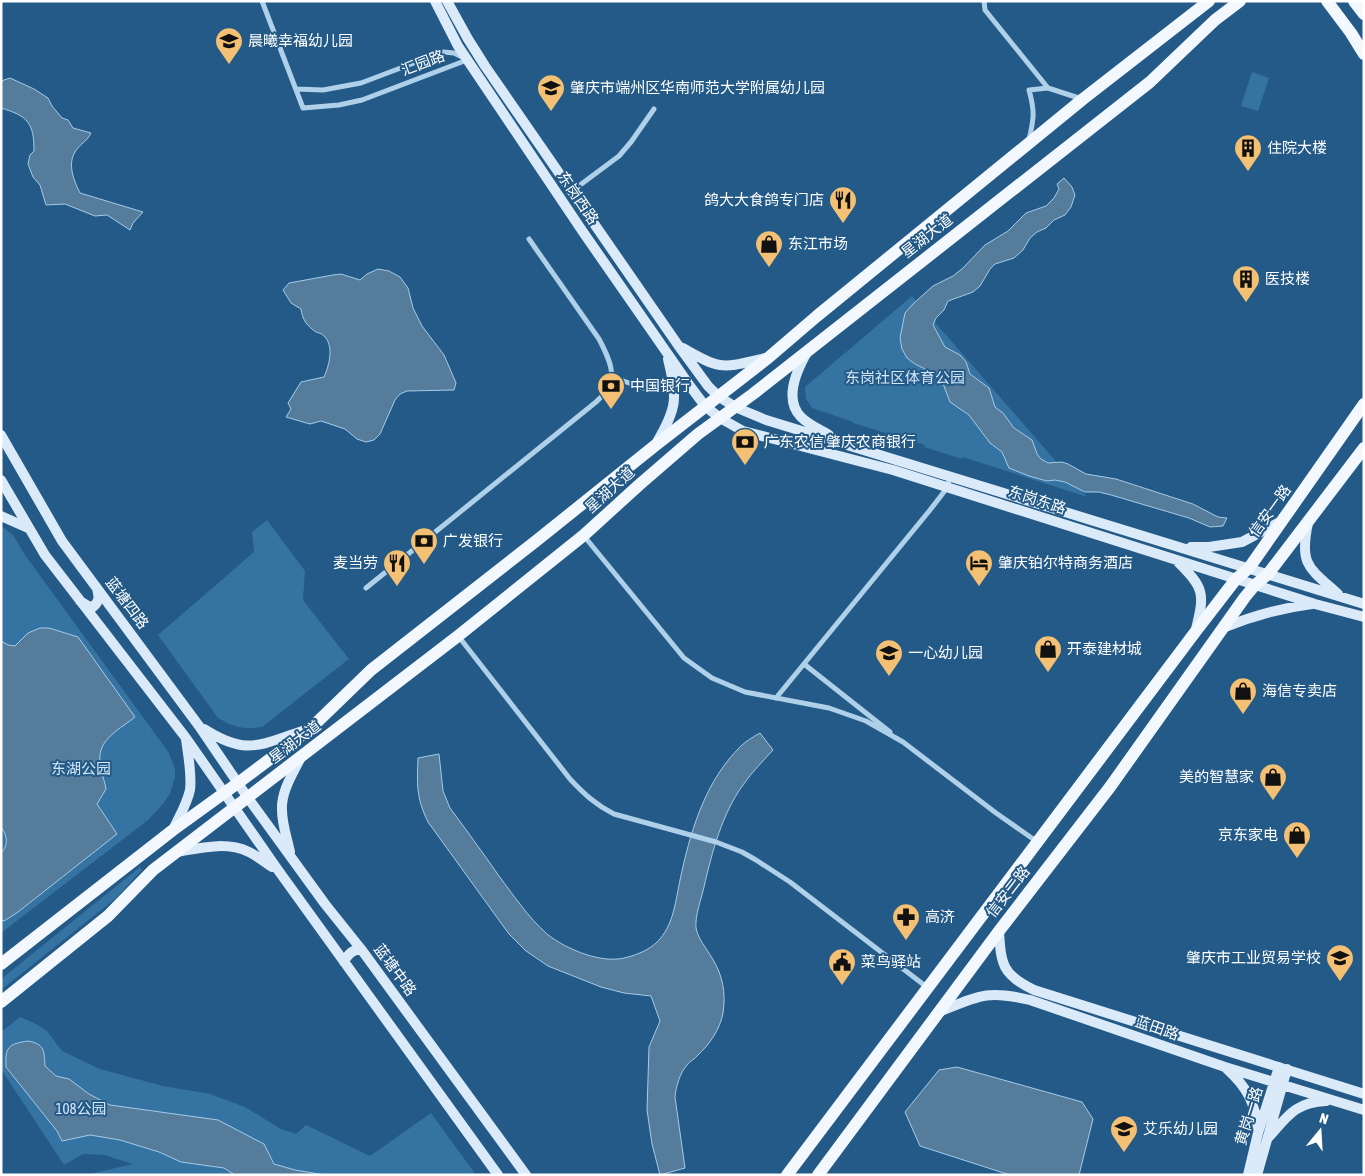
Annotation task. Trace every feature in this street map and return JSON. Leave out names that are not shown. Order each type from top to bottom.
[{"type":"main road","name":"东岗西路","points":[[434,1],[467,60],[583,232],[705,406]]},
{"type":"main road","name":"东岗西路","points":[[447,1],[485,66],[571,192],[678,345],[718,396]]},
{"type":"main road","name":"星湖大道","points":[[1,964],[141,854],[310,729],[371,670],[768,358],[1028,143],[1209,1]]},
{"type":"main road","name":"星湖大道","points":[[1,1002],[108,916],[153,870],[458,636],[584,535],[639,485],[720,418],[1150,82],[1215,20],[1240,1]]},
{"type":"main road","points":[[1354,1],[1364,14]]},
{"type":"main road","points":[[1327,3],[1364,54]]},
{"type":"main road","points":[[654,333],[665,326]]},
{"type":"main road","points":[[678,345],[706,361],[721,366],[729,367],[768,358]]},
{"type":"main road","points":[[807,351],[798,368],[794,384],[793,398],[797,411],[809,424],[847,445]]},
{"type":"main road","points":[[657,444],[670,419],[674,404],[674,385],[667,353]]},
{"type":"main road","name":"东岗东路","points":[[718,396],[735,407],[766,420],[1364,604]]},
{"type":"main road","name":"信安一路","points":[[1196,631],[1236,579],[1249,568],[1280,522],[1317,474],[1364,404]]},
{"type":"main road","name":"东岗东路","points":[[705,406],[720,418],[743,431],[893,470],[1315,604],[1364,617]]},
{"type":"main road","name":"蓝塘四路","points":[[1,435],[62,541],[199,726],[238,783]]},
{"type":"main road","points":[[1223,628],[1255,585],[1268,574],[1364,448]]},
{"type":"main road","points":[[626,468],[634,473],[639,485]]},
{"type":"main road","points":[[1317,474],[1333,488]]},
{"type":"main road","points":[[1,480],[45,555],[186,738],[278,870],[498,1175]]},
{"type":"main road","points":[[1,516],[29,528]]},
{"type":"main road","points":[[1309,521],[1304,549],[1308,565],[1341,597]]},
{"type":"main road","points":[[1180,546],[1209,547],[1242,542],[1280,522]]},
{"type":"main road","points":[[1207,570],[1212,557]]},
{"type":"main road","points":[[1175,560],[1193,577],[1201,592],[1202,605],[1196,631]]},
{"type":"main road","points":[[1291,596],[1296,583]]},
{"type":"main road","points":[[79,601],[88,606],[93,606],[99,599],[97,588]]},
{"type":"main road","points":[[1223,628],[1282,608],[1315,604]]},
{"type":"main road","name":"信安二路","points":[[818,1175],[999,931],[1110,787],[1223,628]]},
{"type":"main road","name":"信安二路","points":[[787,1175],[1196,631]]},
{"type":"main road","points":[[1134,715],[1152,728]]},
{"type":"main road","points":[[199,726],[217,737],[230,742],[251,746],[310,729]]},
{"type":"main road","points":[[173,830],[190,790],[186,738]]},
{"type":"main road","points":[[290,855],[282,820],[282,802],[300,759]]},
{"type":"main road","name":"蓝塘中路","points":[[238,783],[526,1175]]},
{"type":"main road","points":[[176,852],[211,847],[229,847],[248,852],[278,870]]},
{"type":"main road","points":[[141,854],[153,870]]},
{"type":"main road","name":"蓝田路","points":[[999,931],[1000,952],[1006,970],[1019,983],[1034,990],[1364,1094]]},
{"type":"main road","points":[[344,962],[354,950],[361,949]]},
{"type":"main road","name":"蓝田路","points":[[940,1011],[979,996],[992,994],[1014,996],[1278,1084],[1364,1110]]},
{"type":"main road","points":[[1225,1066],[1242,1084],[1254,1104],[1262,1137],[1295,1109],[1316,1101],[1332,1101]]},
{"type":"main road","name":"黄岗一路","points":[[1248,1175],[1283,1068]]},
{"type":"main road","name":"黄岗一路","points":[[1257,1175],[1262,1137]]},
{"type":"street","points":[[262,1],[296,89]]},
{"type":"street","points":[[984,1],[984,10],[1048,88]]},
{"type":"street","name":"汇园路","points":[[443,52],[454,53],[467,60],[362,100],[339,104],[303,108],[296,89],[323,90],[361,84],[443,52]]},
{"type":"street","points":[[1028,143],[1034,118],[1034,109],[1029,90],[1048,88],[1083,99]]},
{"type":"street","points":[[571,192],[619,156],[654,110]]},
{"type":"street","points":[[366,588],[596,402],[603,396],[609,386],[612,377],[612,367],[599,339],[529,240]]},
{"type":"street","points":[[612,377],[646,388]]},
{"type":"street","points":[[776,698],[947,488],[950,477]]},
{"type":"street","points":[[584,535],[684,658],[712,678],[746,692],[830,708],[866,721],[903,742]]},
{"type":"street","points":[[458,636],[570,779],[587,798],[599,807],[614,814],[716,842],[742,852],[774,871],[928,988]]},
{"type":"street","points":[[804,664],[996,813],[1038,842]]},
{"type":"green space","points":[[1252,72],[1269,78],[1258,111],[1241,106]]},
{"type":"green space","name":"东岗社区体育公园","points":[[912,296],[1087,497],[963,457],[962,459],[924,447],[925,445],[812,408],[806,399],[805,387]]},
{"type":"green space","points":[[267,520],[305,571],[303,600],[349,659],[262,727],[245,728],[234,726],[218,718],[158,635],[254,552],[252,532]]},
{"type":"green space","name":"东湖公园","points":[[1,526],[13,535],[25,555],[169,753],[175,769],[175,777],[170,794],[148,820],[1,933]]},
{"type":"green space","points":[[140,867],[142,870],[116,898],[1,990],[1,979]]},
{"type":"green space","name":"108公园","points":[[20,1017],[47,1031],[62,1051],[100,1069],[163,1086],[210,1094],[245,1107],[281,1129],[296,1134],[306,1125],[370,1156],[431,1113],[476,1175],[85,1175],[133,1164],[104,1155],[83,1154],[64,1165],[1,1069],[1,1032]]},
{"type":"shaded area","points":[[10,78],[48,98],[62,118],[68,120],[73,128],[91,133],[74,153],[72,159],[75,182],[80,193],[143,212],[133,223],[130,230],[107,215],[95,216],[65,204],[46,205],[40,185],[33,177],[28,164],[30,155],[34,151],[31,127],[18,114],[1,108],[1,81]]},
{"type":"shaded area","points":[[1064,178],[1072,187],[1075,195],[1071,207],[1065,215],[1037,232],[1014,258],[995,264],[980,286],[973,292],[948,301],[933,325],[945,347],[960,355],[966,362],[970,374],[989,388],[995,407],[1003,413],[1014,428],[1032,440],[1041,459],[1048,463],[1062,462],[1086,474],[1116,479],[1193,504],[1218,517],[1227,518],[1223,526],[1210,527],[1189,518],[1111,495],[1099,492],[1085,492],[1065,482],[1047,481],[1009,468],[1002,452],[990,443],[969,415],[950,402],[942,381],[937,375],[915,364],[907,358],[902,349],[900,338],[905,313],[914,303],[933,286],[953,276],[963,268],[985,245],[1008,231],[1026,213],[1046,206],[1059,189],[1057,184]]},
{"type":"shaded area","points":[[378,269],[389,271],[400,277],[408,288],[413,308],[422,326],[444,355],[456,383],[454,390],[407,391],[400,394],[395,400],[380,434],[374,440],[366,442],[357,439],[345,429],[321,421],[310,424],[286,417],[291,409],[288,403],[301,382],[324,377],[328,367],[330,350],[327,339],[308,325],[302,316],[301,309],[291,303],[283,290],[289,283],[333,275],[341,274],[360,280]]},
{"type":"shaded area","name":"东湖公园","points":[[40,628],[49,628],[78,637],[135,717],[106,740],[100,754],[100,764],[106,789],[97,804],[117,834],[4,921],[1,920],[1,853],[4,850],[6,840],[5,833],[1,827],[1,641],[15,646],[28,633]]},
{"type":"shaded area","points":[[760,733],[773,750],[746,780],[729,808],[714,847],[696,918],[696,928],[699,936],[716,964],[721,978],[724,992],[723,1013],[720,1025],[714,1036],[685,1068],[676,1088],[675,1097],[685,1168],[660,1175],[652,1144],[647,1110],[649,1047],[660,1021],[651,996],[624,993],[601,987],[548,966],[526,951],[509,934],[428,822],[418,791],[418,758],[439,754],[443,791],[450,808],[516,899],[540,927],[555,940],[575,950],[597,957],[618,959],[635,955],[648,949],[663,935],[672,916],[691,837],[702,804],[729,759],[743,744]]},
{"type":"shaded area","points":[[28,1041],[41,1046],[44,1052],[45,1066],[56,1076],[69,1079],[89,1094],[110,1105],[218,1120],[264,1144],[274,1164],[325,1175],[235,1175],[224,1168],[181,1162],[159,1152],[120,1140],[90,1135],[62,1141],[57,1131],[6,1067],[6,1055],[9,1048],[12,1045]]},
{"type":"shaded area","points":[[957,1067],[1082,1102],[1093,1119],[1079,1175],[1010,1175],[920,1146],[905,1112],[939,1070]]},
{"type":"place","name":"晨曦幸福幼儿园","points":[[229,65]]},
{"type":"place","name":"肇庆市端州区华南师范大学附属幼儿园","points":[[551,112]]},
{"type":"place","name":"住院大楼","points":[[1248,172]]},
{"type":"place","name":"鸽大大食鸽专门店","points":[[843,224]]},
{"type":"place","name":"东江市场","points":[[769,268]]},
{"type":"place","name":"医技楼","points":[[1246,303]]},
{"type":"place","name":"中国银行","points":[[611,410]]},
{"type":"place","name":"广东农信 肇庆农商银行","points":[[745,466]]},
{"type":"place","name":"广发银行","points":[[424,565]]},
{"type":"place","name":"麦当劳","points":[[397,587]]},
{"type":"place","name":"肇庆铂尔特商务酒店","points":[[979,587]]},
{"type":"place","name":"开泰建材城","points":[[1048,673]]},
{"type":"place","name":"一心幼儿园","points":[[889,677]]},
{"type":"place","name":"海信专卖店","points":[[1243,715]]},
{"type":"place","name":"美的智慧家","points":[[1273,801]]},
{"type":"place","name":"京东家电","points":[[1297,859]]},
{"type":"place","name":"高济","points":[[906,941]]},
{"type":"place","name":"肇庆市工业贸易学校","points":[[1340,982]]},
{"type":"place","name":"菜鸟驿站","points":[[842,986]]},
{"type":"place","name":"艾乐幼儿园","points":[[1124,1153]]}]
